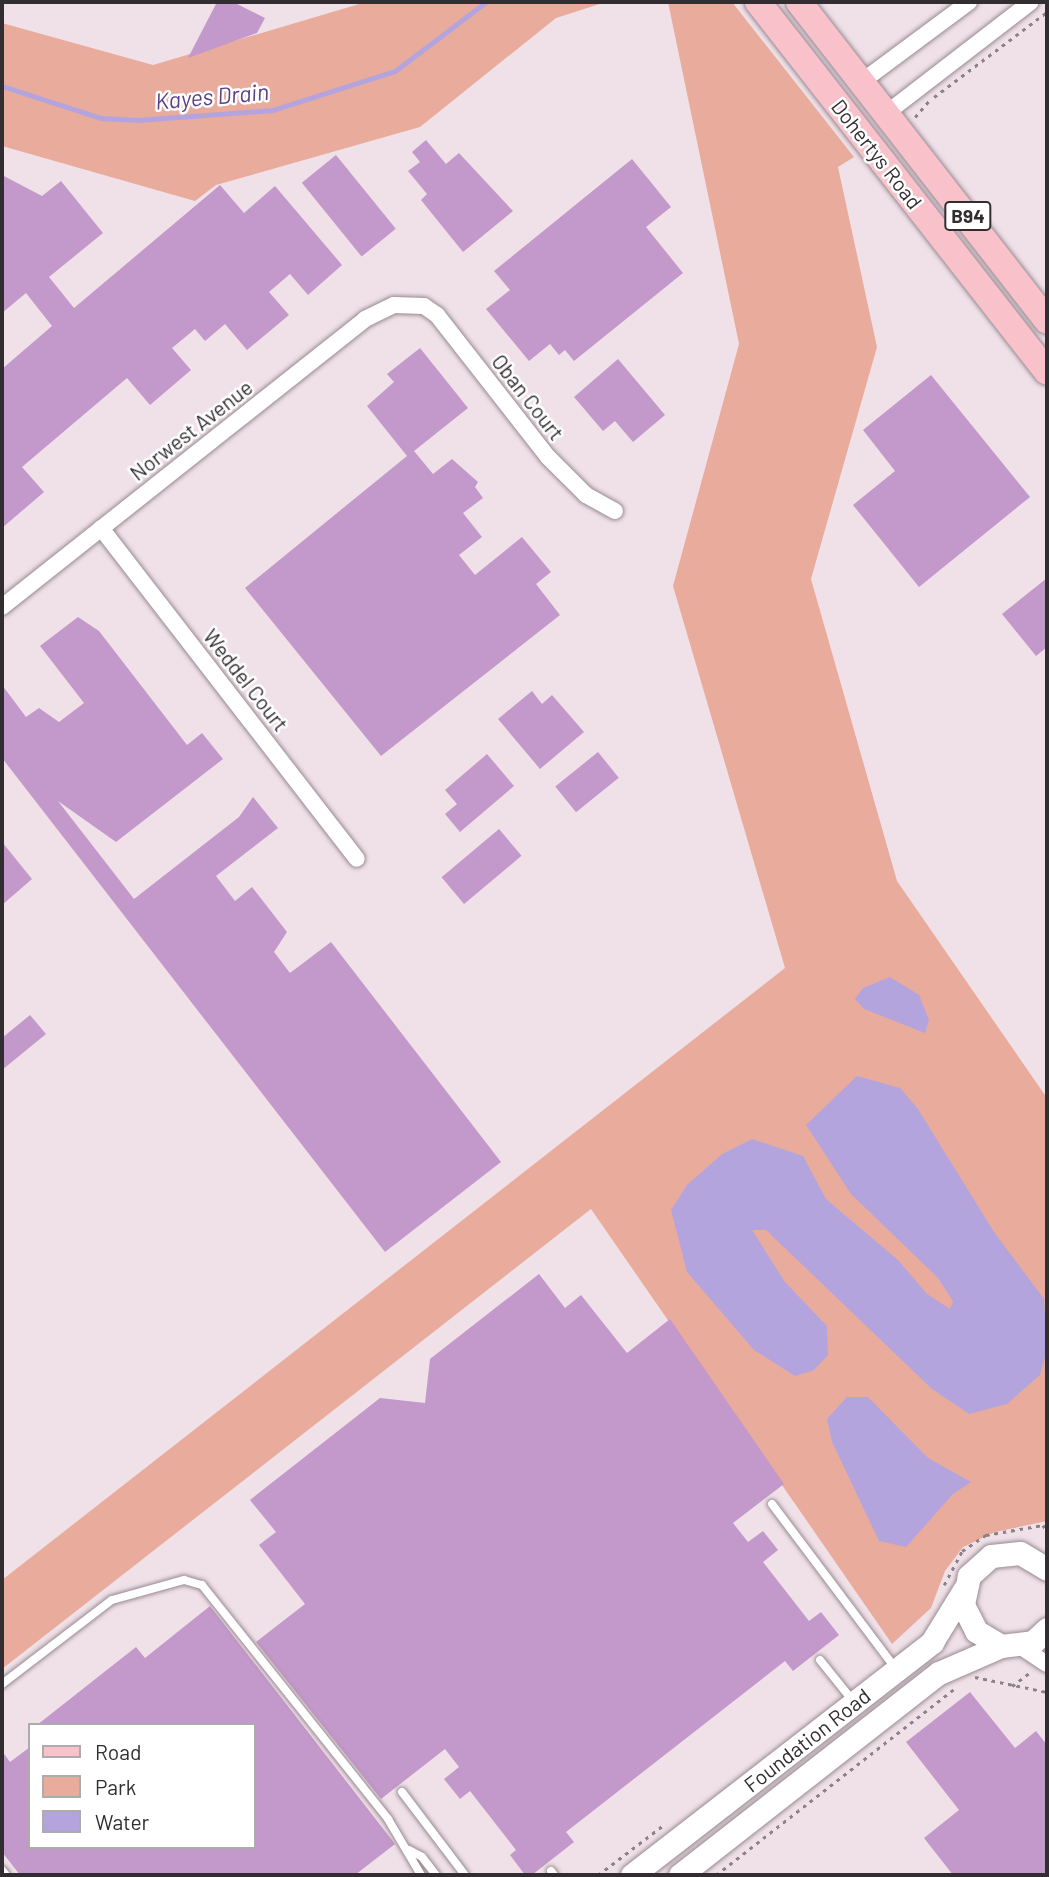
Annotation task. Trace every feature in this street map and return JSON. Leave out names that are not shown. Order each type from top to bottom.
[{"type":"main road","name":"Dohertys Road","points":[[758,2],[1047,372]]},
{"type":"main road","name":"Dohertys Road","points":[[799,2],[864,80],[1047,321]]},
{"type":"main road","points":[[849,118],[864,80]]},
{"type":"main road","points":[[849,118],[888,112]]},
{"type":"street","points":[[864,80],[969,2]]},
{"type":"street","points":[[888,112],[1026,3]]},
{"type":"street","name":"Oban Court","points":[[414,304],[437,315],[568,479],[615,511]]},
{"type":"street","name":"Norwest Avenue","points":[[2,607],[374,312],[414,304]]},
{"type":"street","name":"Weddel Court","points":[[102,528],[357,859]]},
{"type":"street","points":[[1046,1531],[1020,1553],[1047,1569]]},
{"type":"street","name":"Foundation Road","points":[[632,1875],[939,1635],[969,1576],[991,1556],[1020,1553]]},
{"type":"street","points":[[964,1590],[967,1619],[975,1631],[1047,1664]]},
{"type":"street","name":"Foundation Road","points":[[680,1875],[939,1673],[1047,1629]]},
{"type":"lane","points":[[772,1504],[897,1670]]},
{"type":"lane","points":[[2,1684],[113,1600],[184,1580],[195,1581],[219,1601],[409,1850],[421,1875]]},
{"type":"lane","points":[[820,1660],[855,1703]]},
{"type":"lane","points":[[402,1791],[465,1875]]},
{"type":"lane","points":[[409,1850],[422,1857],[436,1875]]},
{"type":"lane","points":[[2,1870],[6,1875]]},
{"type":"path","points":[[915,117],[931,99],[1047,12]]},
{"type":"path","points":[[970,1676],[1047,1692]]},
{"type":"path","points":[[716,1875],[960,1684]]},
{"type":"green space","points":[[366,2],[606,2],[556,18],[420,127],[216,185],[195,201],[2,146],[2,23],[153,65]]},
{"type":"green space","points":[[668,2],[732,2],[854,157],[838,167],[877,347],[811,579],[897,881],[1047,1098],[1047,1521],[995,1532],[963,1547],[945,1571],[931,1608],[892,1644],[591,1209],[2,1669],[2,1580],[785,968],[673,586],[739,344]]},
{"type":"water","points":[[890,977],[919,995],[929,1020],[925,1033],[864,1009],[855,999],[863,988]]},
{"type":"water","points":[[857,1076],[900,1088],[918,1109],[994,1232],[1044,1299],[1047,1350],[1040,1375],[1007,1404],[969,1414],[932,1389],[766,1230],[752,1230],[785,1282],[827,1326],[828,1355],[814,1370],[795,1376],[754,1350],[687,1272],[671,1210],[687,1185],[722,1154],[752,1139],[803,1156],[826,1199],[898,1260],[927,1294],[950,1309],[953,1301],[938,1278],[851,1194],[806,1125]]},
{"type":"water","points":[[847,1397],[868,1397],[928,1458],[971,1482],[953,1494],[906,1547],[879,1541],[832,1442],[827,1419]]},
{"type":"building","points":[[217,2],[233,2],[265,18],[257,33],[188,58]]},
{"type":"building","points":[[426,140],[446,164],[459,153],[513,211],[463,252],[421,200],[427,194],[408,171],[420,162],[412,152]]},
{"type":"building","points":[[336,155],[396,229],[362,257],[302,183]]},
{"type":"building","points":[[632,159],[671,207],[646,227],[683,273],[574,361],[565,350],[559,355],[550,344],[529,361],[486,309],[510,290],[494,271]]},
{"type":"building","points":[[2,175],[42,196],[61,181],[103,233],[49,277],[74,308],[220,185],[244,213],[275,186],[342,265],[308,295],[290,274],[269,292],[289,315],[247,350],[225,324],[205,341],[195,329],[172,348],[191,370],[150,405],[127,378],[22,467],[44,492],[2,528],[2,369],[52,326],[26,293],[2,313]]},
{"type":"building","points":[[420,348],[468,408],[414,451],[433,474],[452,459],[478,482],[475,487],[483,498],[463,513],[482,537],[459,555],[475,575],[522,537],[551,572],[536,584],[560,615],[381,756],[245,588],[407,456],[367,406],[394,382],[387,374]]},
{"type":"building","points":[[618,359],[665,415],[633,442],[615,421],[603,431],[574,397]]},
{"type":"building","points":[[931,375],[1030,497],[919,587],[853,505],[895,471],[863,430]]},
{"type":"building","points":[[1047,578],[1047,647],[1036,656],[1002,614]]},
{"type":"building","points":[[78,617],[99,631],[187,745],[202,733],[223,759],[116,842],[58,801],[134,899],[239,817],[253,797],[278,828],[216,876],[235,901],[252,887],[287,932],[274,952],[290,973],[331,942],[501,1162],[385,1252],[2,758],[2,685],[26,717],[39,708],[59,722],[84,703],[40,646]]},
{"type":"building","points":[[532,691],[542,704],[552,695],[584,732],[540,769],[498,719]]},
{"type":"building","points":[[598,752],[619,778],[576,812],[555,787]]},
{"type":"building","points":[[487,754],[514,786],[460,832],[445,814],[457,804],[445,790]]},
{"type":"building","points":[[499,829],[521,856],[464,904],[442,877]]},
{"type":"building","points":[[2,842],[32,879],[2,905]]},
{"type":"building","points":[[30,1015],[46,1034],[2,1070],[2,1038]]},
{"type":"building","points":[[539,1274],[565,1308],[581,1295],[627,1353],[670,1319],[784,1484],[733,1523],[748,1542],[763,1531],[778,1550],[763,1562],[809,1621],[821,1612],[839,1635],[793,1671],[785,1661],[566,1832],[574,1842],[532,1875],[525,1875],[510,1855],[516,1850],[470,1791],[460,1799],[444,1779],[459,1767],[445,1749],[381,1799],[256,1642],[305,1604],[259,1545],[276,1532],[250,1500],[380,1398],[425,1403],[430,1359]]},
{"type":"building","points":[[210,1606],[395,1844],[355,1875],[20,1875],[2,1852],[2,1751],[10,1762],[28,1748],[28,1849],[256,1849],[256,1723],[40,1723],[136,1647],[145,1658]]},
{"type":"building","points":[[970,1692],[1015,1748],[1036,1731],[1047,1745],[1047,1875],[953,1875],[924,1838],[959,1810],[906,1742]]},
{"type":"waterway","name":"Kayes Drain","points":[[2,86],[101,118],[138,120],[273,110],[395,71],[486,2]]}]
